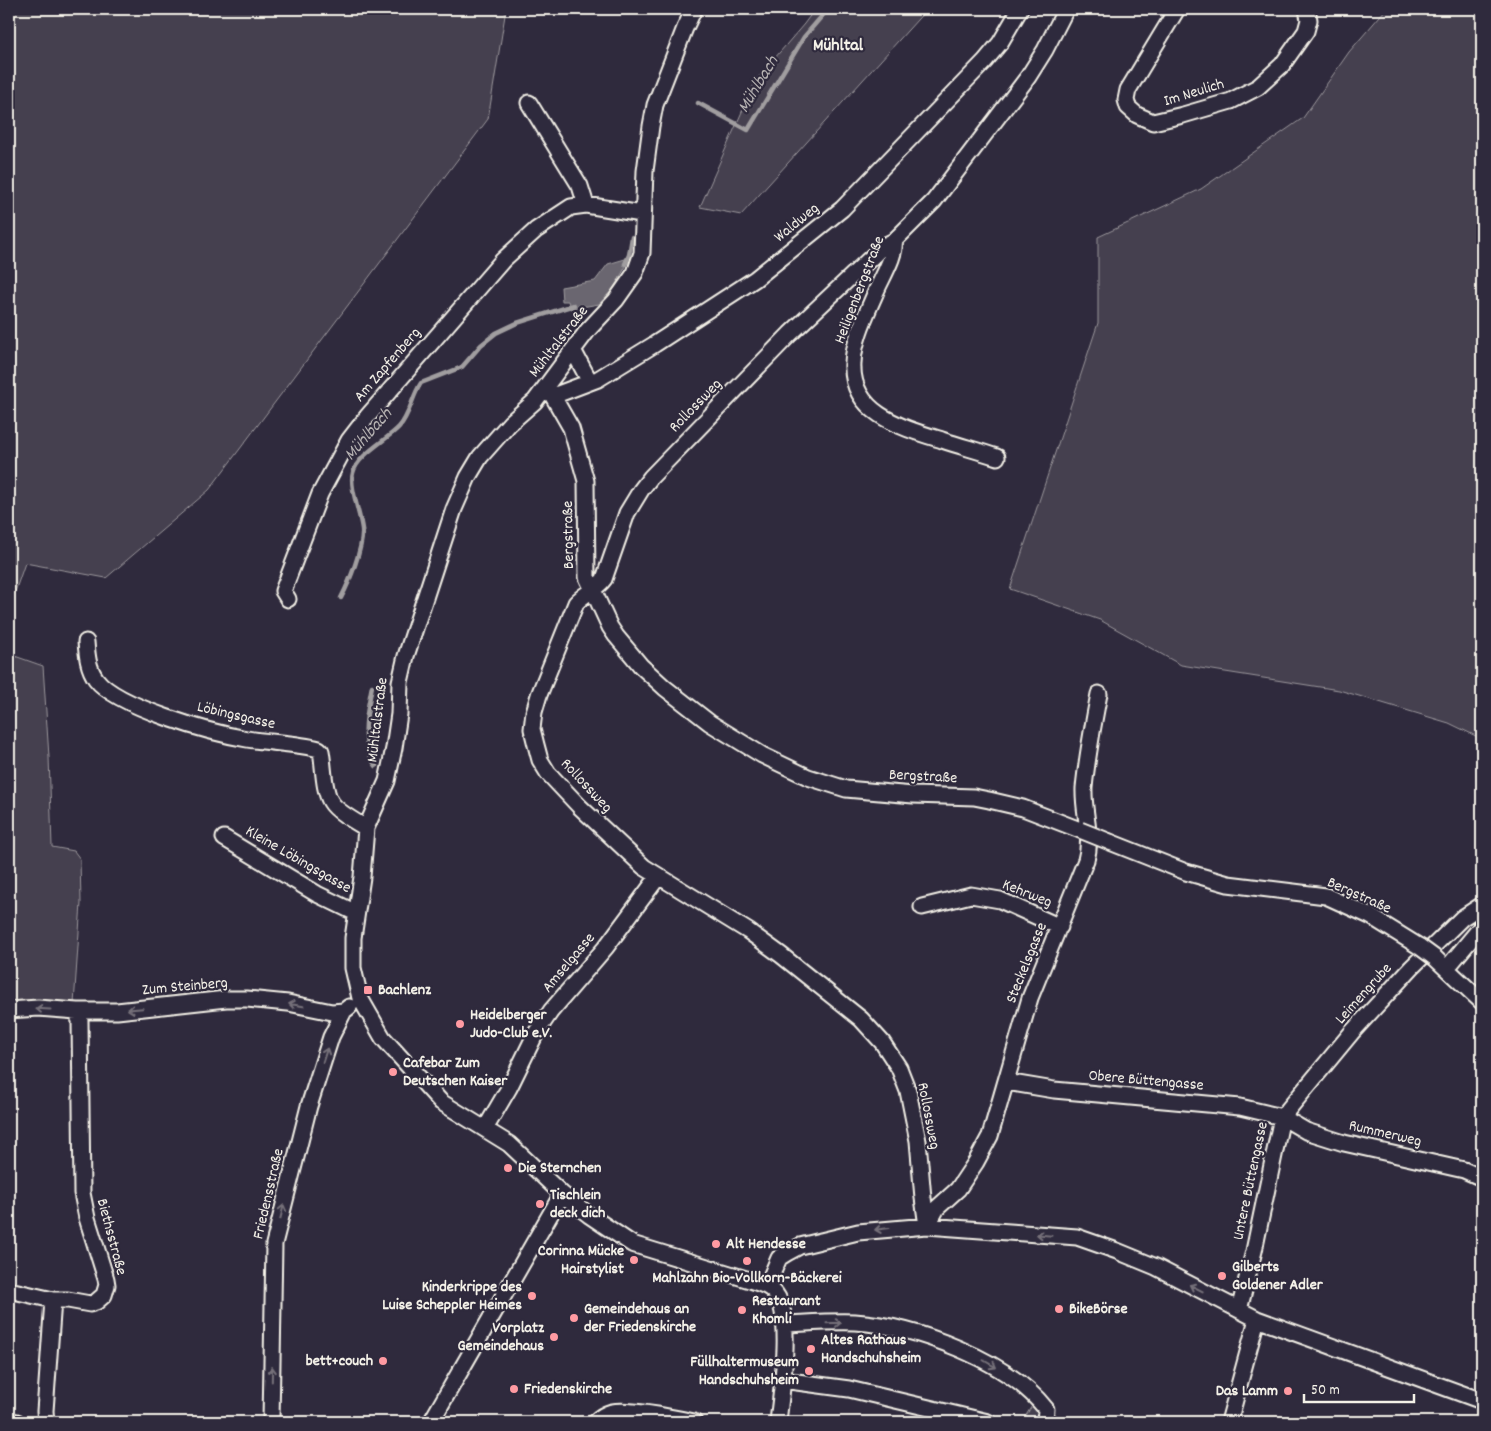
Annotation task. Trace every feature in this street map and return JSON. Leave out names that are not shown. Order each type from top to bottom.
[{"type":"street","name":"Mühltalstraße","points":[[694,9],[655,105],[646,155],[642,214],[644,233],[642,253],[635,272],[616,300],[588,330],[573,350],[550,391],[535,401],[510,423],[485,451],[468,477],[458,500],[406,656],[400,682],[399,714],[391,765],[387,781],[366,828],[361,885],[353,938],[353,968],[360,998],[383,1038],[441,1102],[520,1153],[562,1194],[632,1244],[767,1286]]},
{"type":"street","name":"Waldweg","points":[[550,391],[590,382],[655,344],[755,279],[842,209],[985,61],[1000,43],[1020,9]]},
{"type":"street","name":"Heiligenbergstraße","points":[[997,456],[895,424],[876,412],[860,395],[853,370],[855,348],[869,307],[893,253],[894,241],[934,201],[1028,77],[1045,50],[1066,9]]},
{"type":"street","name":"Im Neulich","points":[[1177,9],[1128,90],[1126,97],[1126,104],[1137,115],[1153,122],[1231,101],[1258,87],[1282,65],[1303,36],[1309,20],[1307,9]]},
{"type":"street","points":[[529,103],[580,186],[586,204]]},
{"type":"street","name":"Am Zapfenberg","points":[[288,599],[283,591],[332,469],[357,430],[460,307],[514,249],[536,230],[563,211],[586,204],[642,214]]},
{"type":"street","name":"Rollossweg","points":[[894,241],[874,254],[790,334],[651,477],[641,490],[627,513],[604,579],[601,584],[583,595],[576,603],[539,695],[532,729],[540,760],[548,773],[580,807],[635,859],[658,877],[748,931],[781,955],[861,1019],[886,1047],[899,1068],[908,1091],[918,1141],[922,1198],[927,1226]]},
{"type":"street","points":[[573,350],[590,382]]},
{"type":"street","name":"Bergstraße","points":[[550,391],[571,428],[586,481],[587,577],[610,628],[641,666],[687,706],[710,723],[762,755],[808,777],[846,789],[913,795],[974,797],[1023,808],[1186,872],[1228,884],[1326,896],[1370,916],[1420,947],[1447,968],[1482,1002]]},
{"type":"street","name":"Löbingsgasse","points":[[86,642],[89,665],[95,678],[114,694],[134,705],[216,732],[263,742],[319,749],[321,751],[330,802],[366,828]]},
{"type":"street","name":"Steckelsgasse","points":[[927,1226],[938,1208],[958,1188],[976,1162],[993,1128],[1030,998],[1060,927],[1089,850],[1090,842],[1084,790],[1099,694]]},
{"type":"street","name":"Kleine Löbingsgasse","points":[[224,838],[317,894],[356,913]]},
{"type":"street","name":"Amselgasse","points":[[485,1129],[509,1088],[536,1033],[551,1011],[606,947],[658,877]]},
{"type":"street","name":"Kehrweg","points":[[922,906],[971,895],[1000,900],[1060,927]]},
{"type":"street","name":"Leimengrube","points":[[1282,1117],[1353,1031],[1434,944],[1462,918],[1482,904]]},
{"type":"street","points":[[1447,968],[1482,926]]},
{"type":"street","points":[[344,1011],[360,998]]},
{"type":"street","name":"Zum Steinberg","points":[[9,1010],[38,1008],[77,1011],[117,1011],[208,1001],[247,999],[288,1003],[332,1012],[344,1011]]},
{"type":"street","name":"Biethsstraße","points":[[9,1290],[54,1300],[68,1300],[90,1304],[96,1302],[104,1295],[107,1285],[87,1218],[82,1193],[80,1021],[77,1011]]},
{"type":"street","name":"Friedensstraße","points":[[271,1422],[274,1244],[309,1106],[331,1037],[344,1011]]},
{"type":"street","name":"Obere Büttengasse","points":[[1006,1082],[1054,1090],[1240,1107],[1282,1117]]},
{"type":"street","name":"Rummerweg","points":[[1282,1117],[1306,1131],[1344,1143],[1464,1170],[1482,1178]]},
{"type":"street","name":"Untere Büttengasse","points":[[1239,1310],[1254,1251],[1282,1117]]},
{"type":"street","points":[[431,1422],[562,1194]]},
{"type":"street","points":[[778,1422],[786,1324],[781,1302],[775,1292],[767,1286],[779,1258],[800,1246],[858,1232],[927,1226],[1077,1238],[1117,1251],[1156,1267],[1257,1319],[1482,1401]]},
{"type":"street","points":[[46,1422],[45,1411],[54,1300]]},
{"type":"street","points":[[1229,1422],[1257,1319]]},
{"type":"street","points":[[786,1324],[854,1322],[884,1326],[948,1343],[990,1363],[1038,1398],[1046,1409],[1045,1422]]},
{"type":"street","points":[[782,1380],[849,1389],[988,1422]]},
{"type":"street","points":[[595,1422],[604,1415],[618,1411],[694,1422]]},
{"type":"street","points":[[9,1421],[17,1422]]},
{"type":"shaded area","points":[[9,9],[506,9],[488,119],[209,490],[106,578],[25,563],[9,609]]},
{"type":"shaded area","points":[[815,9],[927,9],[741,215],[700,207],[756,80]]},
{"type":"shaded area","points":[[1386,9],[1482,9],[1482,739],[1449,723],[1339,690],[1181,665],[1100,620],[1010,589],[1098,323],[1098,237],[1201,189],[1303,118],[1349,52]]},
{"type":"shaded area","points":[[625,259],[629,261],[613,289],[599,304],[570,309],[568,301],[562,301],[561,287],[595,281],[608,264]]},
{"type":"shaded area","points":[[9,654],[43,666],[52,847],[74,851],[80,859],[81,903],[74,1004],[9,1005]]},
{"type":"shaded area","points":[[1033,1404],[1041,1416],[1041,1422],[1022,1422]]},
{"type":"waterway","name":"Mühlbach","points":[[698,103],[748,130],[804,37],[828,9]]},
{"type":"waterway","name":"Mühlbach","points":[[625,264],[629,255],[632,237]]},
{"type":"waterway","name":"Mühlbach","points":[[341,598],[355,564],[362,536],[361,523],[352,485],[353,473],[360,460],[394,432],[403,422],[421,383],[462,367],[481,345],[496,333],[517,323],[574,305]]},
{"type":"waterway","name":"Mühlbach","points":[[372,686],[366,737],[371,757],[376,766]]},
{"type":"place","name":"Bachlenz","points":[[368,990]]},
{"type":"place","name":"Heidelberger Judo-Club e.V.","points":[[460,1024]]},
{"type":"place","name":"Cafebar Zum Deutschen Kaiser","points":[[393,1072]]},
{"type":"place","name":"Die Sternchen","points":[[508,1168]]},
{"type":"place","name":"Tischlein deck dich","points":[[540,1204]]},
{"type":"place","name":"Alt Hendesse","points":[[716,1244]]},
{"type":"place","name":"Corinna Mücke Hairstylist","points":[[634,1260]]},
{"type":"place","name":"Mahlzahn Bio-Vollkorn-Bäckerei","points":[[747,1261]]},
{"type":"place","name":"Gilberts Goldener Adler","points":[[1222,1276]]},
{"type":"place","name":"Kinderkrippe des Luise Scheppler Heimes","points":[[532,1296]]},
{"type":"place","name":"BikeBörse","points":[[1059,1309]]},
{"type":"place","name":"Restaurant Khomli","points":[[742,1310]]},
{"type":"place","name":"Gemeindehaus an der Friedenskirche","points":[[574,1318]]},
{"type":"place","name":"Vorplatz Gemeindehaus","points":[[554,1337]]},
{"type":"place","name":"Altes Rathaus Handschuhsheim","points":[[811,1349]]},
{"type":"place","name":"bett+couch","points":[[383,1361]]},
{"type":"place","name":"Füllhaltermuseum Handschuhsheim","points":[[809,1371]]},
{"type":"place","name":"Friedenskirche","points":[[514,1389]]},
{"type":"place","name":"Das Lamm","points":[[1288,1391]]},
{"type":"district","name":"Mühltal","points":[[838,46]]}]
